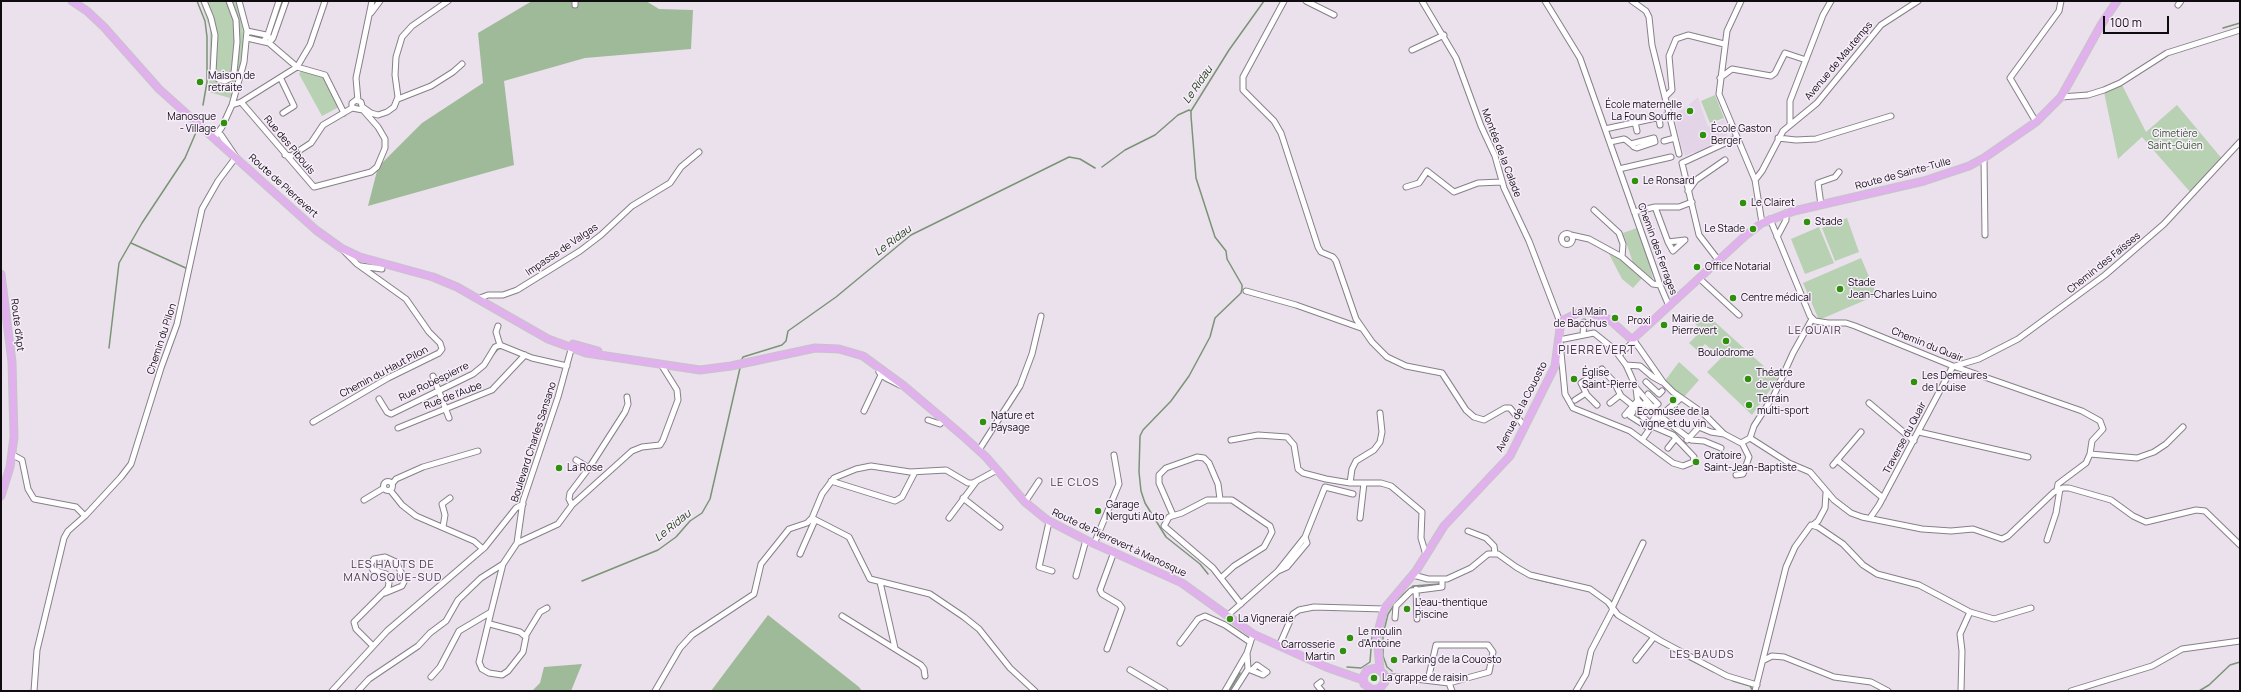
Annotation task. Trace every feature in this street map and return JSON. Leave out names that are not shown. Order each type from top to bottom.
[{"type":"main road","name":"Route de Pierrevert","points":[[72,1],[94,17],[160,89],[218,138],[236,157],[316,230],[341,248],[383,266],[432,277],[480,298],[548,339],[570,345]]},
{"type":"main road","name":"Route de Sainte-Tulle","points":[[1762,223],[1786,213],[1919,182],[1954,172],[1984,158],[2036,122],[2061,97],[2101,25],[2117,1]]},
{"type":"main road","points":[[1560,322],[1580,312],[1589,312],[1612,322],[1633,340],[1762,223]]},
{"type":"main road","name":"Route d'Apt","points":[[1,274],[12,368],[14,437],[13,455],[1,496]]},
{"type":"main road","name":"Avenue de la Couosto","points":[[1380,669],[1377,647],[1380,622],[1384,609],[1413,574],[1444,526],[1510,456],[1553,372],[1561,340],[1560,322]]},
{"type":"main road","name":"Route de Pierrevert à Manosque","points":[[570,345],[662,366],[689,370],[709,369],[802,349],[821,348],[850,351],[874,363],[904,386],[979,450],[1025,502],[1049,522],[1094,544],[1182,583],[1253,634],[1340,671],[1367,688]]},
{"type":"main road","name":"Route de Pierrevert à Manosque","points":[[570,345],[614,358],[645,362]]},
{"type":"main road","name":"Avenue de la Couosto","points":[[1367,688],[1368,669],[1377,647]]},
{"type":"main road","points":[[1367,688],[1382,689],[1385,677],[1380,669]]},
{"type":"main road","name":"Route de Pierrevert à Manosque","points":[[1340,671],[1380,669]]},
{"type":"street","points":[[204,1],[211,18],[215,35],[213,72],[218,79],[225,81],[231,78],[234,73],[237,49],[236,24],[229,1]]},
{"type":"street","points":[[218,138],[232,105],[242,72],[247,31],[239,1]]},
{"type":"street","points":[[264,41],[268,36],[279,1]]},
{"type":"street","points":[[271,44],[286,1]]},
{"type":"street","points":[[232,105],[241,102],[281,79],[297,67],[310,45],[325,1]]},
{"type":"street","points":[[285,155],[291,156],[311,143],[323,125],[352,108],[363,109],[373,114],[383,114],[394,107],[398,99],[395,67],[402,36],[412,26],[448,1]]},
{"type":"street","points":[[1284,1],[1243,77],[1242,84],[1245,93],[1278,127],[1295,173],[1318,247],[1321,252],[1336,261],[1361,328],[1387,357],[1406,366],[1442,373],[1466,410],[1474,417],[1484,420],[1505,408],[1510,408],[1525,427]]},
{"type":"street","points":[[1306,1],[1334,15]]},
{"type":"street","name":"Montée de la Calade","points":[[1422,1],[1444,35],[1456,58],[1481,126],[1495,156],[1502,182],[1529,241],[1560,322]]},
{"type":"street","name":"Chemin des Ferrages","points":[[1545,1],[1578,53],[1660,285],[1669,306]]},
{"type":"street","points":[[1632,1],[1646,11],[1649,17],[1652,45],[1679,154]]},
{"type":"street","points":[[1741,1],[1728,27],[1724,44],[1720,78],[1720,100],[1755,180],[1762,223]]},
{"type":"street","points":[[1790,125],[1790,101],[1831,1]]},
{"type":"street","name":"Avenue de Mautemps","points":[[1755,180],[1762,171],[1778,138],[1790,125],[1817,103],[1881,25],[1918,1]]},
{"type":"street","points":[[2036,122],[2010,78],[2059,11],[2061,1]]},
{"type":"street","points":[[363,109],[358,100],[356,78],[369,15],[375,2]]},
{"type":"street","points":[[2061,97],[2088,95],[2104,90],[2120,83],[2167,53],[2240,30]]},
{"type":"street","points":[[247,31],[268,36]]},
{"type":"street","points":[[1412,50],[1444,35]]},
{"type":"street","points":[[1665,98],[1672,90],[1670,65],[1671,48],[1679,37],[1688,35],[1724,44]]},
{"type":"street","points":[[268,36],[271,44]]},
{"type":"street","points":[[247,38],[264,41],[271,44],[297,67],[325,75],[344,113]]},
{"type":"street","points":[[1720,78],[1732,69],[1771,76],[1776,72],[1783,55],[1786,53],[1806,60]]},
{"type":"street","points":[[398,99],[431,86],[449,75],[462,64]]},
{"type":"street","points":[[281,79],[294,106],[284,113]]},
{"type":"street","points":[[352,108],[352,102],[358,100]]},
{"type":"street","name":"Rue des Pibouls","points":[[241,102],[314,187],[374,170],[384,153],[386,141],[378,127],[363,109]]},
{"type":"street","points":[[1605,129],[1670,115]]},
{"type":"street","points":[[1778,138],[1796,140],[1816,139],[1891,116]]},
{"type":"street","points":[[1659,117],[1660,125]]},
{"type":"street","points":[[1635,122],[1637,131]]},
{"type":"street","points":[[1664,141],[1675,138]]},
{"type":"street","points":[[1719,261],[1699,235],[1682,163],[1736,138]]},
{"type":"street","points":[[1610,142],[1624,139],[1631,144],[1646,144]]},
{"type":"street","name":"Chemin des Faïsses","points":[[1954,366],[1979,359],[2018,339],[2105,276],[2168,221],[2240,142]]},
{"type":"street","name":"Impasse de Valgas","points":[[480,298],[488,295],[503,295],[523,287],[580,251],[601,235],[632,206],[670,183],[684,164],[699,152]]},
{"type":"street","points":[[1619,169],[1671,156]]},
{"type":"street","name":"Chemin du Pilon","points":[[34,691],[37,650],[64,538],[67,532],[85,516],[122,477],[133,460],[161,368],[177,324],[202,209],[218,181],[236,157]]},
{"type":"street","points":[[1984,158],[1985,235]]},
{"type":"street","points":[[1688,191],[1696,180],[1725,160]]},
{"type":"street","points":[[1406,187],[1419,182],[1427,171],[1454,192],[1476,184],[1502,182]]},
{"type":"street","points":[[1821,205],[1818,182],[1835,177],[1839,172]]},
{"type":"street","points":[[1634,212],[1655,207],[1677,207],[1692,202]]},
{"type":"street","points":[[1655,207],[1668,242]]},
{"type":"street","points":[[1594,210],[1619,233],[1623,244],[1622,257]]},
{"type":"street","points":[[1777,237],[1786,220],[1786,213]]},
{"type":"street","points":[[1742,443],[1750,438],[1754,426],[1774,395],[1793,354],[1812,319],[1770,220]]},
{"type":"street","points":[[1571,235],[1589,239],[1622,257],[1653,284],[1660,285]]},
{"type":"street","name":"Chemin du Haut Pilon","points":[[313,422],[388,378],[441,350],[440,342],[429,332],[413,306],[402,295],[361,266],[341,248]]},
{"type":"street","points":[[361,266],[383,266],[382,281]]},
{"type":"street","points":[[1700,279],[1739,315]]},
{"type":"street","points":[[1246,291],[1296,305],[1361,328]]},
{"type":"street","points":[[979,450],[1020,386],[1032,354],[1041,316]]},
{"type":"street","name":"Chemin du Quair","points":[[1812,319],[1820,323],[1843,323],[1855,326],[1954,366],[2082,412],[2102,423],[2103,429],[2092,441],[2090,454],[2086,463],[2058,484],[2058,489],[2008,536],[2002,539],[1973,529],[1951,531],[1922,529],[1870,518]]},
{"type":"street","points":[[1583,334],[1584,322]]},
{"type":"street","points":[[498,326],[496,332],[500,345],[525,355],[567,366]]},
{"type":"street","points":[[1636,388],[1637,401],[1630,416],[1649,428],[1651,426],[1670,433],[1691,454],[1694,461],[1683,466],[1664,458],[1642,440],[1623,428],[1576,410],[1569,404],[1564,391],[1561,340],[1583,334],[1598,334],[1619,355],[1626,365],[1636,388],[1660,416],[1688,439],[1704,441],[1721,448]]},
{"type":"street","points":[[1619,355],[1633,340],[1663,382],[1665,388],[1703,413],[1724,434]]},
{"type":"street","name":"Rue Robespierre","points":[[379,399],[387,412],[390,414],[439,391],[481,368],[495,347],[500,345]]},
{"type":"street","name":"Boulevard Charles Sansano","points":[[517,543],[523,504],[567,366],[570,345]]},
{"type":"street","name":"Rue de l'Aube","points":[[398,428],[494,389],[525,355]]},
{"type":"street","points":[[874,363],[881,375],[892,382],[904,386]]},
{"type":"street","points":[[1626,365],[1640,366],[1653,377],[1663,382]]},
{"type":"street","points":[[547,608],[540,612],[526,635],[523,652],[508,671],[502,675],[491,674],[482,669],[479,662],[490,624],[491,612],[503,564],[517,543],[556,525],[572,505],[632,451],[642,446],[657,446],[663,440],[677,406],[678,395],[662,366]]},
{"type":"street","name":"Traverse du Quair","points":[[1870,518],[1883,498],[1954,366]]},
{"type":"street","points":[[1597,405],[1586,393],[1581,383],[1602,369],[1615,385],[1620,395],[1635,406],[1651,426]]},
{"type":"street","points":[[864,412],[881,375]]},
{"type":"street","points":[[433,376],[450,418]]},
{"type":"street","points":[[1646,382],[1659,394],[1665,388]]},
{"type":"street","points":[[1644,399],[1653,389]]},
{"type":"street","points":[[1575,400],[1586,393]]},
{"type":"street","points":[[1648,394],[1658,404],[1653,408]]},
{"type":"street","points":[[1610,403],[1620,395]]},
{"type":"street","points":[[572,505],[569,495],[589,468],[627,407],[627,397]]},
{"type":"street","points":[[1642,440],[1660,416],[1681,398]]},
{"type":"street","points":[[1637,401],[1643,406],[1645,403],[1656,414],[1651,426]]},
{"type":"street","points":[[1869,402],[1914,441]]},
{"type":"street","points":[[1625,415],[1635,406]]},
{"type":"street","points":[[1350,483],[1352,469],[1356,461],[1374,450],[1380,442],[1382,432],[1380,413]]},
{"type":"street","points":[[928,420],[940,424],[944,420]]},
{"type":"street","points":[[1688,439],[1699,427],[1711,432],[1724,434],[1742,443],[1749,457],[1744,473],[1736,475]]},
{"type":"street","points":[[2090,454],[2137,458],[2154,452],[2166,444],[2183,428]]},
{"type":"street","points":[[1860,432],[1835,462],[1883,498]]},
{"type":"street","points":[[1919,432],[2028,457]]},
{"type":"street","points":[[1231,440],[1258,435],[1287,437],[1294,445],[1297,466],[1300,471],[1326,479],[1350,483],[1381,483],[1391,486],[1420,510],[1422,517],[1421,538],[1426,555]]},
{"type":"street","points":[[1668,448],[1676,438]]},
{"type":"street","points":[[1750,438],[1787,462],[1810,472],[1826,492],[1851,513],[1870,518]]},
{"type":"street","points":[[390,490],[396,479],[423,467],[478,451]]},
{"type":"street","points":[[13,455],[19,457],[22,461],[28,489],[34,499],[76,507],[85,516]]},
{"type":"street","points":[[1094,544],[1119,484],[1114,455]]},
{"type":"street","points":[[1173,515],[1160,483],[1159,475],[1166,468],[1198,457],[1204,458],[1209,463],[1218,484],[1220,499]]},
{"type":"street","points":[[576,460],[589,468]]},
{"type":"street","points":[[800,554],[822,494],[831,481],[842,474],[868,466],[915,472],[942,469],[950,471],[968,482],[976,482]]},
{"type":"street","points":[[949,518],[976,482],[997,470]]},
{"type":"street","points":[[831,481],[895,502],[902,497],[915,472]]},
{"type":"street","points":[[1025,502],[1039,481]]},
{"type":"street","points":[[364,500],[384,488],[385,483],[392,484]]},
{"type":"street","points":[[1360,518],[1364,483]]},
{"type":"street","points":[[1227,616],[1278,571],[1305,537],[1325,487],[1353,494]]},
{"type":"street","points":[[384,488],[390,490],[398,502],[410,512],[474,541],[483,549]]},
{"type":"street","points":[[2047,540],[2056,513],[2058,489],[2076,489],[2106,498],[2121,505],[2137,519],[2146,522],[2199,510],[2205,511],[2240,546]]},
{"type":"street","points":[[1413,574],[1420,578],[1442,579],[1457,576],[1488,554],[1495,553],[1524,572],[1590,589],[1600,595],[1618,615],[1654,637],[1727,676],[1756,688],[1787,562],[1806,529],[1818,521],[1825,508],[1826,492]]},
{"type":"street","points":[[443,527],[445,515],[442,504],[450,498]]},
{"type":"street","points":[[963,498],[1000,527]]},
{"type":"street","points":[[1221,578],[1234,566],[1264,547],[1270,538],[1272,529],[1237,502],[1220,499],[1204,500],[1182,513],[1173,515],[1165,522],[1164,526],[1196,551],[1221,578],[1241,604]]},
{"type":"street","points":[[332,691],[387,631],[483,549],[516,508],[523,504]]},
{"type":"street","points":[[814,519],[847,535],[853,543],[866,574],[870,579],[924,592],[947,605],[979,629],[1014,672],[1035,691]]},
{"type":"street","points":[[655,691],[688,638],[754,594],[761,564],[789,529],[814,519]]},
{"type":"street","points":[[1049,522],[1039,566],[1040,568],[1052,571]]},
{"type":"street","points":[[1813,525],[1843,544],[1858,560],[1876,574],[1919,585],[1970,612],[1994,619],[2031,608]]},
{"type":"street","points":[[1468,532],[1486,538],[1494,546],[1495,553]]},
{"type":"street","points":[[1076,576],[1086,540]]},
{"type":"street","points":[[1576,691],[1586,674],[1591,651],[1613,609],[1643,543]]},
{"type":"street","points":[[1107,649],[1122,608],[1119,604],[1102,594],[1100,590],[1114,552]]},
{"type":"street","points":[[373,646],[356,629],[354,622],[385,593],[389,586],[387,575],[373,570],[370,565],[374,559],[385,557],[396,562],[405,580],[402,586],[385,593]]},
{"type":"street","points":[[358,691],[363,685],[418,646],[430,633],[446,621],[456,602],[473,585],[503,564]]},
{"type":"street","points":[[1395,618],[1398,604],[1416,589],[1442,587],[1442,579]]},
{"type":"street","points":[[880,582],[895,648]]},
{"type":"street","points":[[1416,589],[1417,619]]},
{"type":"street","points":[[1279,646],[1293,614],[1299,610],[1314,607],[1384,609]]},
{"type":"street","points":[[431,677],[440,667],[457,632],[491,612]]},
{"type":"street","points":[[1961,691],[1962,651],[1960,634],[1970,612]]},
{"type":"street","points":[[842,616],[923,666],[925,676]]},
{"type":"street","points":[[1180,643],[1198,619],[1205,616],[1225,625],[1250,642]]},
{"type":"street","points":[[490,624],[526,635]]},
{"type":"street","points":[[1225,691],[1247,652],[1253,634]]},
{"type":"street","points":[[1636,660],[1654,637]]},
{"type":"street","points":[[2071,691],[2152,666],[2182,649],[2240,641]]},
{"type":"street","points":[[1385,677],[1449,683],[1489,673],[1493,652],[1488,644],[1438,644],[1435,647],[1428,680]]},
{"type":"street","points":[[1234,691],[1252,668],[1247,652]]},
{"type":"street","points":[[1764,660],[1772,656],[1784,657],[1834,677],[1871,682],[1888,691]]},
{"type":"street","points":[[1130,670],[1165,691]]},
{"type":"street","points":[[1321,682],[1317,684],[1322,691]]},
{"type":"street","points":[[1449,683],[1452,691]]},
{"type":"shaded area","name":"École Gaston Berger","points":[[1698,97],[1708,127],[1724,119],[1729,130],[1726,131],[1728,137],[1695,154],[1694,152],[1685,156],[1681,146],[1675,118],[1673,118],[1672,115],[1684,109]]},
{"type":"green space","points":[[200,1],[236,1],[239,8],[244,39],[238,78],[230,98],[209,92],[210,29]]},
{"type":"green space","points":[[532,1],[646,1],[659,9],[693,10],[691,49],[585,58],[504,81],[514,165],[368,206],[378,167],[422,123],[483,83],[478,33]]},
{"type":"green space","points":[[302,70],[323,77],[338,105],[337,108],[322,116],[299,74]]},
{"type":"green space","name":"Cimetière Saint-Guien","points":[[2122,85],[2146,132],[2177,105],[2223,160],[2191,193],[2142,137],[2118,159],[2104,92]]},
{"type":"green space","points":[[1715,95],[1724,118],[1710,123],[1701,101]]},
{"type":"green space","points":[[1847,218],[1859,252],[1835,261],[1822,228]]},
{"type":"green space","name":"Stade Jean-Charles Luino","points":[[1819,227],[1834,263],[1805,274],[1791,239]]},
{"type":"green space","points":[[1637,228],[1648,258],[1653,279],[1633,263],[1623,233]]},
{"type":"green space","points":[[1611,252],[1642,278],[1633,288],[1622,279],[1609,254]]},
{"type":"green space","name":"Stade Jean-Charles Luino","points":[[1861,258],[1877,295],[1819,320],[1803,283]]},
{"type":"green space","points":[[1705,313],[1778,379],[1752,415],[1707,372],[1721,358],[1705,344],[1698,351],[1689,343],[1701,331],[1695,323]]},
{"type":"green space","points":[[1679,362],[1699,380],[1684,397],[1664,382]]},
{"type":"green space","points":[[768,615],[859,687],[862,691],[711,691]]},
{"type":"green space","points":[[582,664],[571,691],[532,691],[540,683],[544,667]]},
{"type":"waterway","points":[[197,1],[205,21],[207,37],[207,82],[203,105]]},
{"type":"waterway","points":[[1208,574],[1200,564],[1166,537],[1145,503],[1141,491],[1139,472],[1140,436],[1143,430],[1171,401],[1189,376],[1210,337],[1215,318],[1241,293],[1242,285],[1227,259],[1226,251],[1215,237],[1196,178],[1191,111],[1229,50],[1264,1]]},
{"type":"waterway","points":[[2223,28],[2240,23]]},
{"type":"waterway","name":"Le Ridau","points":[[1102,167],[1125,150],[1155,135],[1178,115],[1189,110],[1191,111]]},
{"type":"waterway","points":[[109,348],[119,263],[142,223],[185,158],[197,130]]},
{"type":"waterway","name":"Le Ridau","points":[[741,361],[743,357],[782,345],[786,341],[788,331],[836,297],[911,235],[1069,157],[1080,159],[1095,168]]},
{"type":"waterway","points":[[131,243],[188,269]]},
{"type":"waterway","points":[[492,356],[498,349],[503,348]]},
{"type":"waterway","name":"Le Ridau","points":[[582,581],[658,550],[676,537],[690,521],[702,513],[710,499],[740,368]]},
{"type":"waterway","points":[[446,390],[454,386]]},
{"type":"waterway","points":[[1535,579],[1556,584]]},
{"type":"waterway","points":[[1392,671],[1387,667],[1383,656],[1383,635],[1388,614],[1398,599],[1413,586],[1439,584]]},
{"type":"waterway","points":[[1614,615],[1633,627]]},
{"type":"waterway","points":[[1347,667],[1361,668],[1370,662],[1372,636]]},
{"type":"waterway","points":[[1658,642],[1667,647]]},
{"type":"waterway","points":[[1673,651],[1714,672]]},
{"type":"waterway","points":[[2199,691],[2209,685],[2230,665],[2240,662]]},
{"type":"waterway","points":[[1229,691],[1240,673]]},
{"type":"waterway","points":[[1733,681],[1750,686],[1753,691]]},
{"type":"place","name":"Maison de retraite","points":[[200,82]]},
{"type":"place","name":"École maternelle La Foun Souffle","points":[[1690,111]]},
{"type":"place","name":"Manosque - Village","points":[[224,123]]},
{"type":"place","name":"École Gaston Berger","points":[[1703,135]]},
{"type":"place","name":"Le Ronsard","points":[[1635,181]]},
{"type":"place","name":"Le Clairet","points":[[1743,203]]},
{"type":"place","name":"Stade","points":[[1807,222]]},
{"type":"place","name":"Le Stade","points":[[1753,229]]},
{"type":"place","name":"Office Notarial","points":[[1697,267]]},
{"type":"place","name":"Stade Jean-Charles Luino","points":[[1840,289]]},
{"type":"place","name":"Centre médical","points":[[1733,298]]},
{"type":"place","name":"Proxi","points":[[1639,309]]},
{"type":"place","name":"La Main de Bacchus","points":[[1615,318]]},
{"type":"place","name":"Mairie de Pierrevert","points":[[1664,325]]},
{"type":"place","name":"Boulodrome","points":[[1726,341]]},
{"type":"place","name":"Église Saint-Pierre","points":[[1574,379]]},
{"type":"place","name":"Théatre de verdure","points":[[1748,379]]},
{"type":"place","name":"Les Demeures de Louise","points":[[1914,382]]},
{"type":"place","name":"Ecomusée de la vigne et du vin","points":[[1673,400]]},
{"type":"place","name":"Terrain multi-sport","points":[[1749,405]]},
{"type":"place","name":"Nature et Paysage","points":[[983,422]]},
{"type":"place","name":"Oratoire Saint-Jean-Baptiste","points":[[1696,462]]},
{"type":"place","name":"La Rose","points":[[559,468]]},
{"type":"place","name":"Garage Nerguti Auto","points":[[1098,511]]},
{"type":"place","name":"L’eau-thentique Piscine","points":[[1407,609]]},
{"type":"place","name":"La Vigneraie","points":[[1230,619]]},
{"type":"place","name":"Le moulin d'Antoine","points":[[1350,638]]},
{"type":"place","name":"Carrosserie Martin","points":[[1343,651]]},
{"type":"place","name":"Parking de la Couosto","points":[[1394,660]]},
{"type":"place","name":"La grappe de raisin","points":[[1374,678]]},
{"type":"district","name":"LE QUAIR","points":[[1815,331]]},
{"type":"district","name":"PIERREVERT","points":[[1597,351]]},
{"type":"district","name":"LE CLOS","points":[[1075,483]]},
{"type":"district","name":"LES HAUTS DE MANOSQUE-SUD","points":[[393,571]]},
{"type":"district","name":"LES BAUDS","points":[[1702,655]]}]
